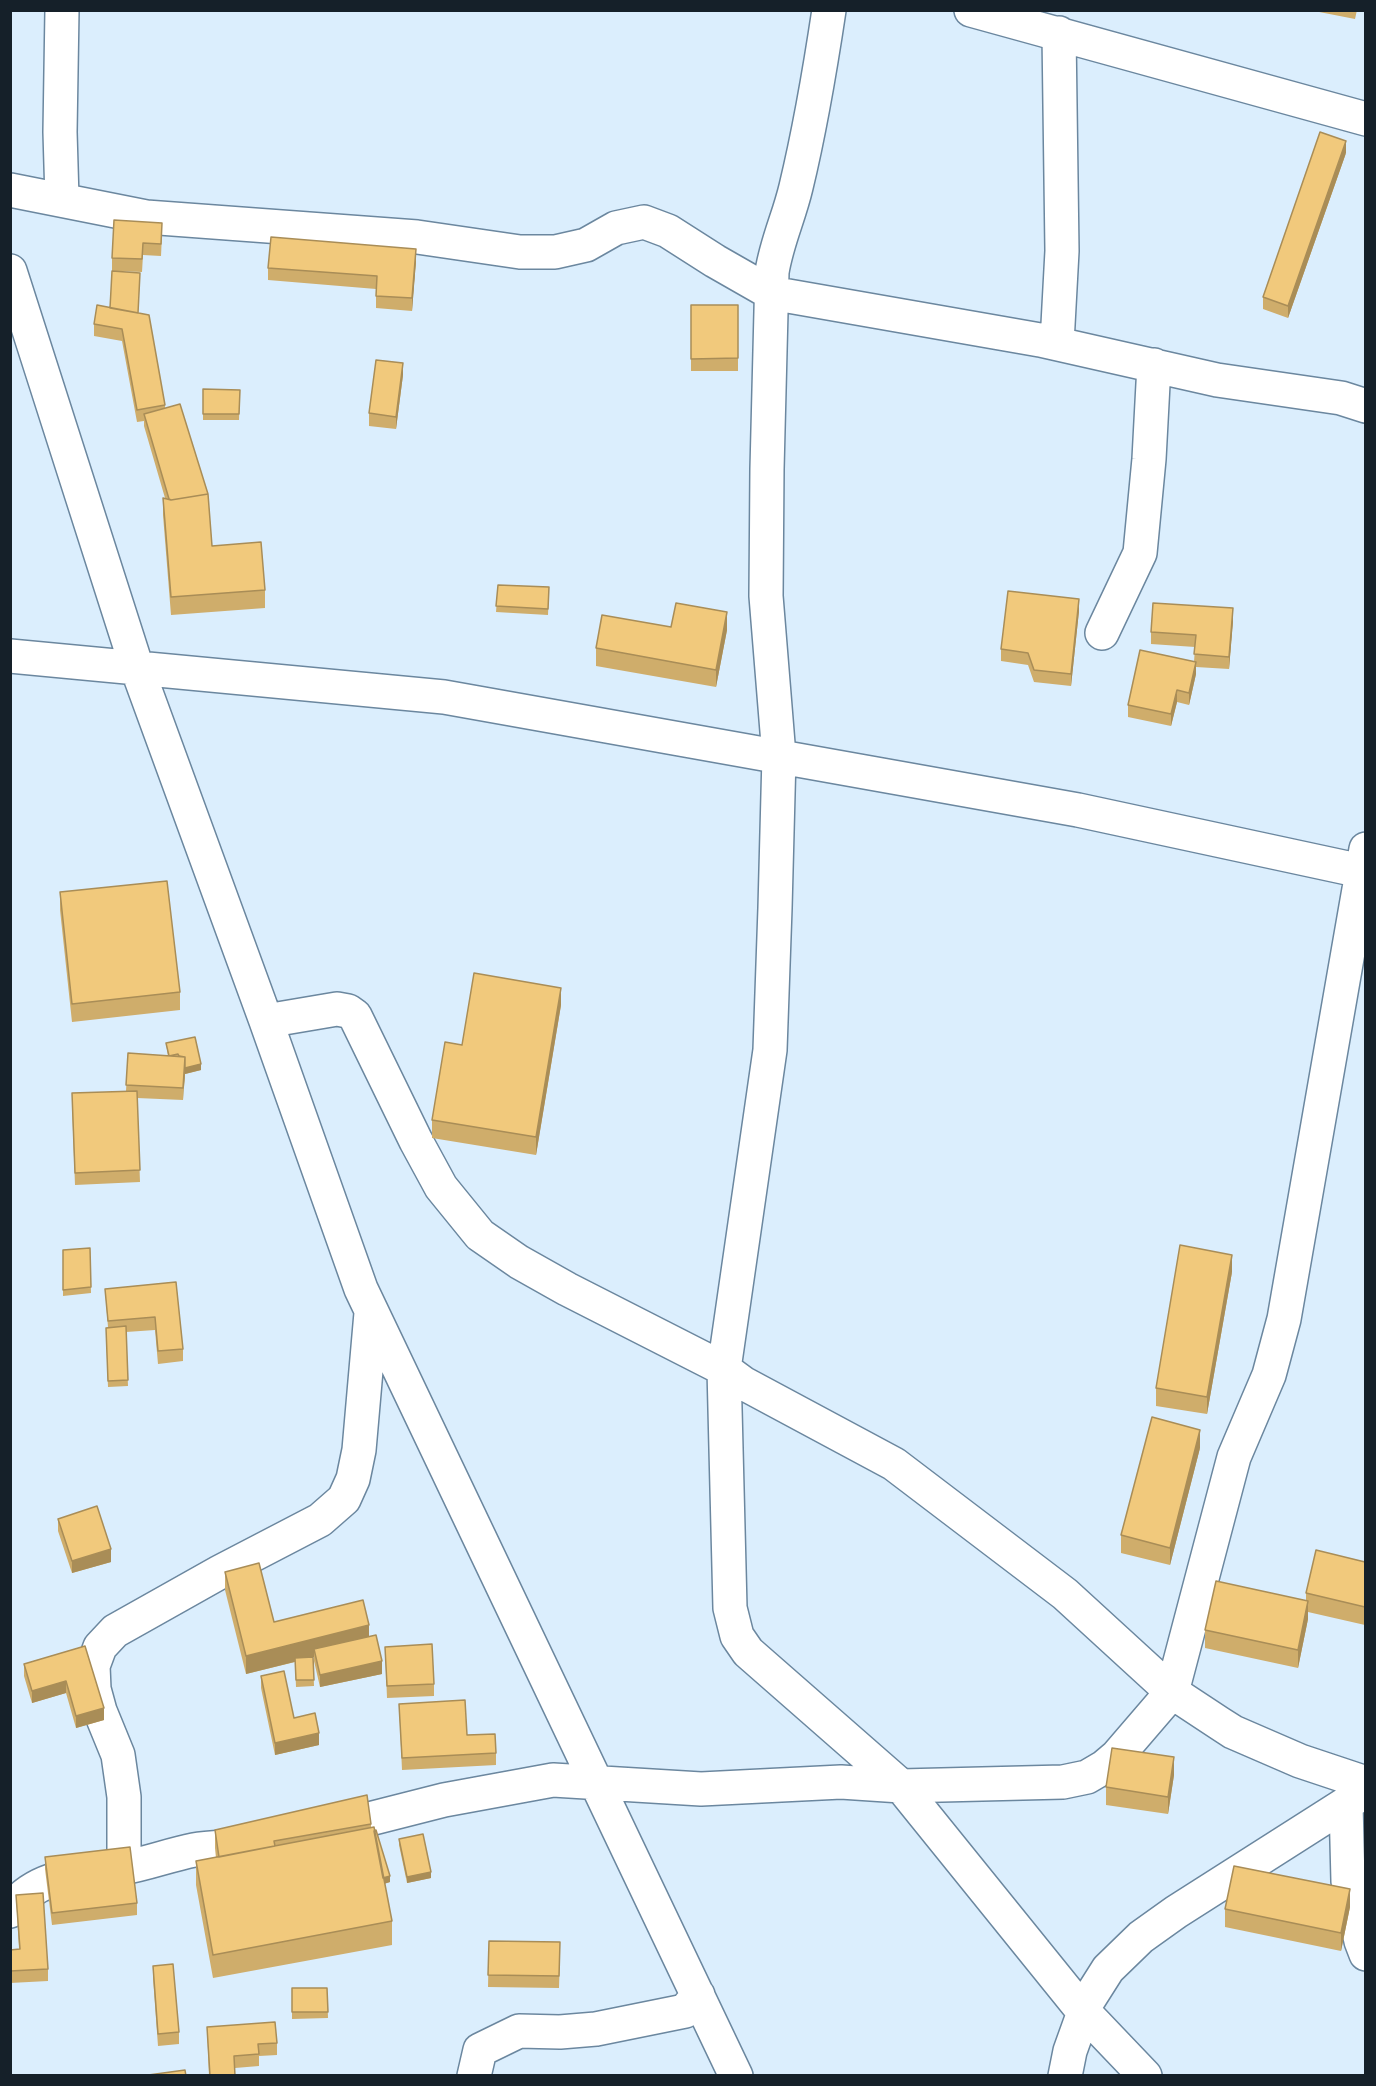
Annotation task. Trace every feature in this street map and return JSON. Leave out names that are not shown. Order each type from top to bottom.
[{"type":"street","points":[[62,10],[60,132],[62,199]]},
{"type":"street","points":[[829,10],[816,94],[795,190],[777,246],[772,272],[766,596],[779,756],[770,1050],[724,1369],[730,1608],[737,1636],[748,1652],[901,1786],[1083,2011],[1145,2076]]},
{"type":"street","points":[[971,10],[1365,119]]},
{"type":"street","points":[[1057,344],[1062,251],[1059,33]]},
{"type":"street","points":[[10,190],[146,217],[417,237],[520,252],[555,252],[586,245],[616,228],[644,222],[668,231],[771,293],[1057,344],[1217,380],[1341,398],[1365,406]]},
{"type":"street","points":[[10,271],[137,668],[357,1278],[736,2076]]},
{"type":"street","points":[[1102,633],[1140,553],[1149,459],[1154,365]]},
{"type":"street","points":[[10,656],[444,696],[1365,864],[1284,1319],[1269,1375],[1234,1457],[1172,1692],[1118,1756],[1104,1767],[1087,1777],[1063,1782],[901,1786],[841,1782],[701,1789],[553,1780],[444,1800],[250,1845],[195,1850],[124,1868],[47,1881],[28,1891],[10,1911]]},
{"type":"street","points":[[266,1021],[337,1009],[348,1011],[355,1016],[441,1187],[480,1234],[519,1262],[557,1284],[724,1369],[743,1383],[894,1464],[1065,1594],[1172,1692],[1233,1732],[1300,1761],[1359,1792]]},
{"type":"street","points":[[124,1868],[124,1797],[118,1755],[100,1712],[94,1689],[93,1666],[100,1647],[114,1631],[320,1520],[344,1499],[353,1479],[359,1450],[371,1311]]},
{"type":"street","points":[[1359,1792],[1348,1881],[1365,1954]]},
{"type":"street","points":[[1065,2076],[1070,2051],[1083,2011],[1108,1969],[1141,1937],[1359,1792]]},
{"type":"street","points":[[474,2076],[480,2050],[519,2031],[560,2032],[596,2029],[685,2011],[698,1995]]},
{"type":"building","points":[[1320,132],[1346,141],[1288,306],[1263,297]]},
{"type":"building","points":[[114,220],[162,223],[161,244],[143,243],[142,259],[112,258]]},
{"type":"building","points":[[271,237],[416,249],[412,298],[376,296],[377,276],[268,268]]},
{"type":"building","points":[[112,271],[140,273],[138,313],[110,308]]},
{"type":"building","points":[[97,305],[149,315],[165,405],[137,410],[122,329],[94,324]]},
{"type":"building","points":[[691,305],[738,305],[738,358],[691,359]]},
{"type":"building","points":[[376,360],[403,363],[396,417],[369,413]]},
{"type":"building","points":[[203,389],[240,390],[239,414],[203,414]]},
{"type":"building","points":[[180,404],[208,494],[171,500],[144,414]]},
{"type":"building","points":[[208,494],[212,546],[261,542],[265,590],[171,597],[163,498],[171,500]]},
{"type":"building","points":[[498,585],[549,587],[548,609],[496,606]]},
{"type":"building","points":[[1008,591],[1079,599],[1071,674],[1034,670],[1028,653],[1001,649]]},
{"type":"building","points":[[676,603],[727,612],[716,670],[596,648],[602,615],[671,627]]},
{"type":"building","points":[[1153,603],[1233,608],[1229,657],[1194,654],[1196,635],[1151,632]]},
{"type":"building","points":[[1140,650],[1196,662],[1189,693],[1177,690],[1171,714],[1128,705]]},
{"type":"building","points":[[167,881],[180,992],[72,1004],[60,892]]},
{"type":"building","points":[[474,973],[561,988],[536,1137],[432,1120],[445,1042],[462,1045]]},
{"type":"building","points":[[195,1037],[201,1064],[185,1068],[185,1057],[178,1054],[169,1056],[166,1043]]},
{"type":"building","points":[[128,1053],[185,1057],[183,1088],[126,1085]]},
{"type":"building","points":[[137,1091],[140,1170],[75,1173],[72,1093]]},
{"type":"building","points":[[1180,1245],[1232,1255],[1207,1397],[1156,1388]]},
{"type":"building","points":[[90,1248],[91,1287],[63,1290],[63,1250]]},
{"type":"building","points":[[176,1282],[183,1349],[158,1351],[155,1317],[108,1321],[105,1289]]},
{"type":"building","points":[[126,1326],[128,1380],[108,1381],[106,1328]]},
{"type":"building","points":[[1152,1417],[1200,1430],[1170,1548],[1121,1535]]},
{"type":"building","points":[[97,1506],[111,1549],[72,1561],[58,1519]]},
{"type":"building","points":[[1316,1550],[1365,1562],[1365,1607],[1306,1593]]},
{"type":"building","points":[[259,1563],[274,1622],[363,1600],[369,1625],[246,1656],[225,1572]]},
{"type":"building","points":[[1216,1581],[1308,1601],[1298,1650],[1205,1630]]},
{"type":"building","points":[[376,1635],[382,1661],[320,1675],[314,1649]]},
{"type":"building","points":[[432,1644],[434,1684],[387,1686],[385,1647]]},
{"type":"building","points":[[85,1646],[104,1708],[76,1716],[66,1681],[32,1691],[24,1664]]},
{"type":"building","points":[[313,1657],[314,1680],[296,1680],[295,1658]]},
{"type":"building","points":[[284,1671],[294,1718],[315,1713],[319,1733],[275,1743],[261,1676]]},
{"type":"building","points":[[465,1700],[467,1735],[495,1734],[496,1753],[402,1758],[399,1704]]},
{"type":"building","points":[[1112,1748],[1174,1757],[1168,1797],[1106,1787]]},
{"type":"building","points":[[367,1795],[371,1824],[274,1841],[275,1846],[219,1857],[215,1830]]},
{"type":"building","points":[[374,1827],[392,1921],[213,1955],[196,1861]]},
{"type":"building","points":[[376,1830],[390,1876],[383,1878],[374,1831]]},
{"type":"building","points":[[423,1834],[431,1872],[407,1877],[399,1839]]},
{"type":"building","points":[[130,1847],[137,1903],[52,1913],[45,1857]]},
{"type":"building","points":[[1234,1866],[1350,1889],[1341,1933],[1225,1909]]},
{"type":"building","points":[[43,1893],[48,1969],[10,1971],[10,1950],[20,1949],[16,1895]]},
{"type":"building","points":[[489,1941],[560,1942],[559,1976],[488,1975]]},
{"type":"building","points":[[173,1964],[179,2032],[158,2034],[153,1966]]},
{"type":"building","points":[[292,1988],[327,1988],[328,2012],[292,2012]]},
{"type":"building","points":[[275,2022],[277,2043],[258,2044],[259,2054],[234,2056],[235,2076],[210,2076],[207,2027]]},
{"type":"building","points":[[185,2070],[186,2076],[141,2076]]}]
